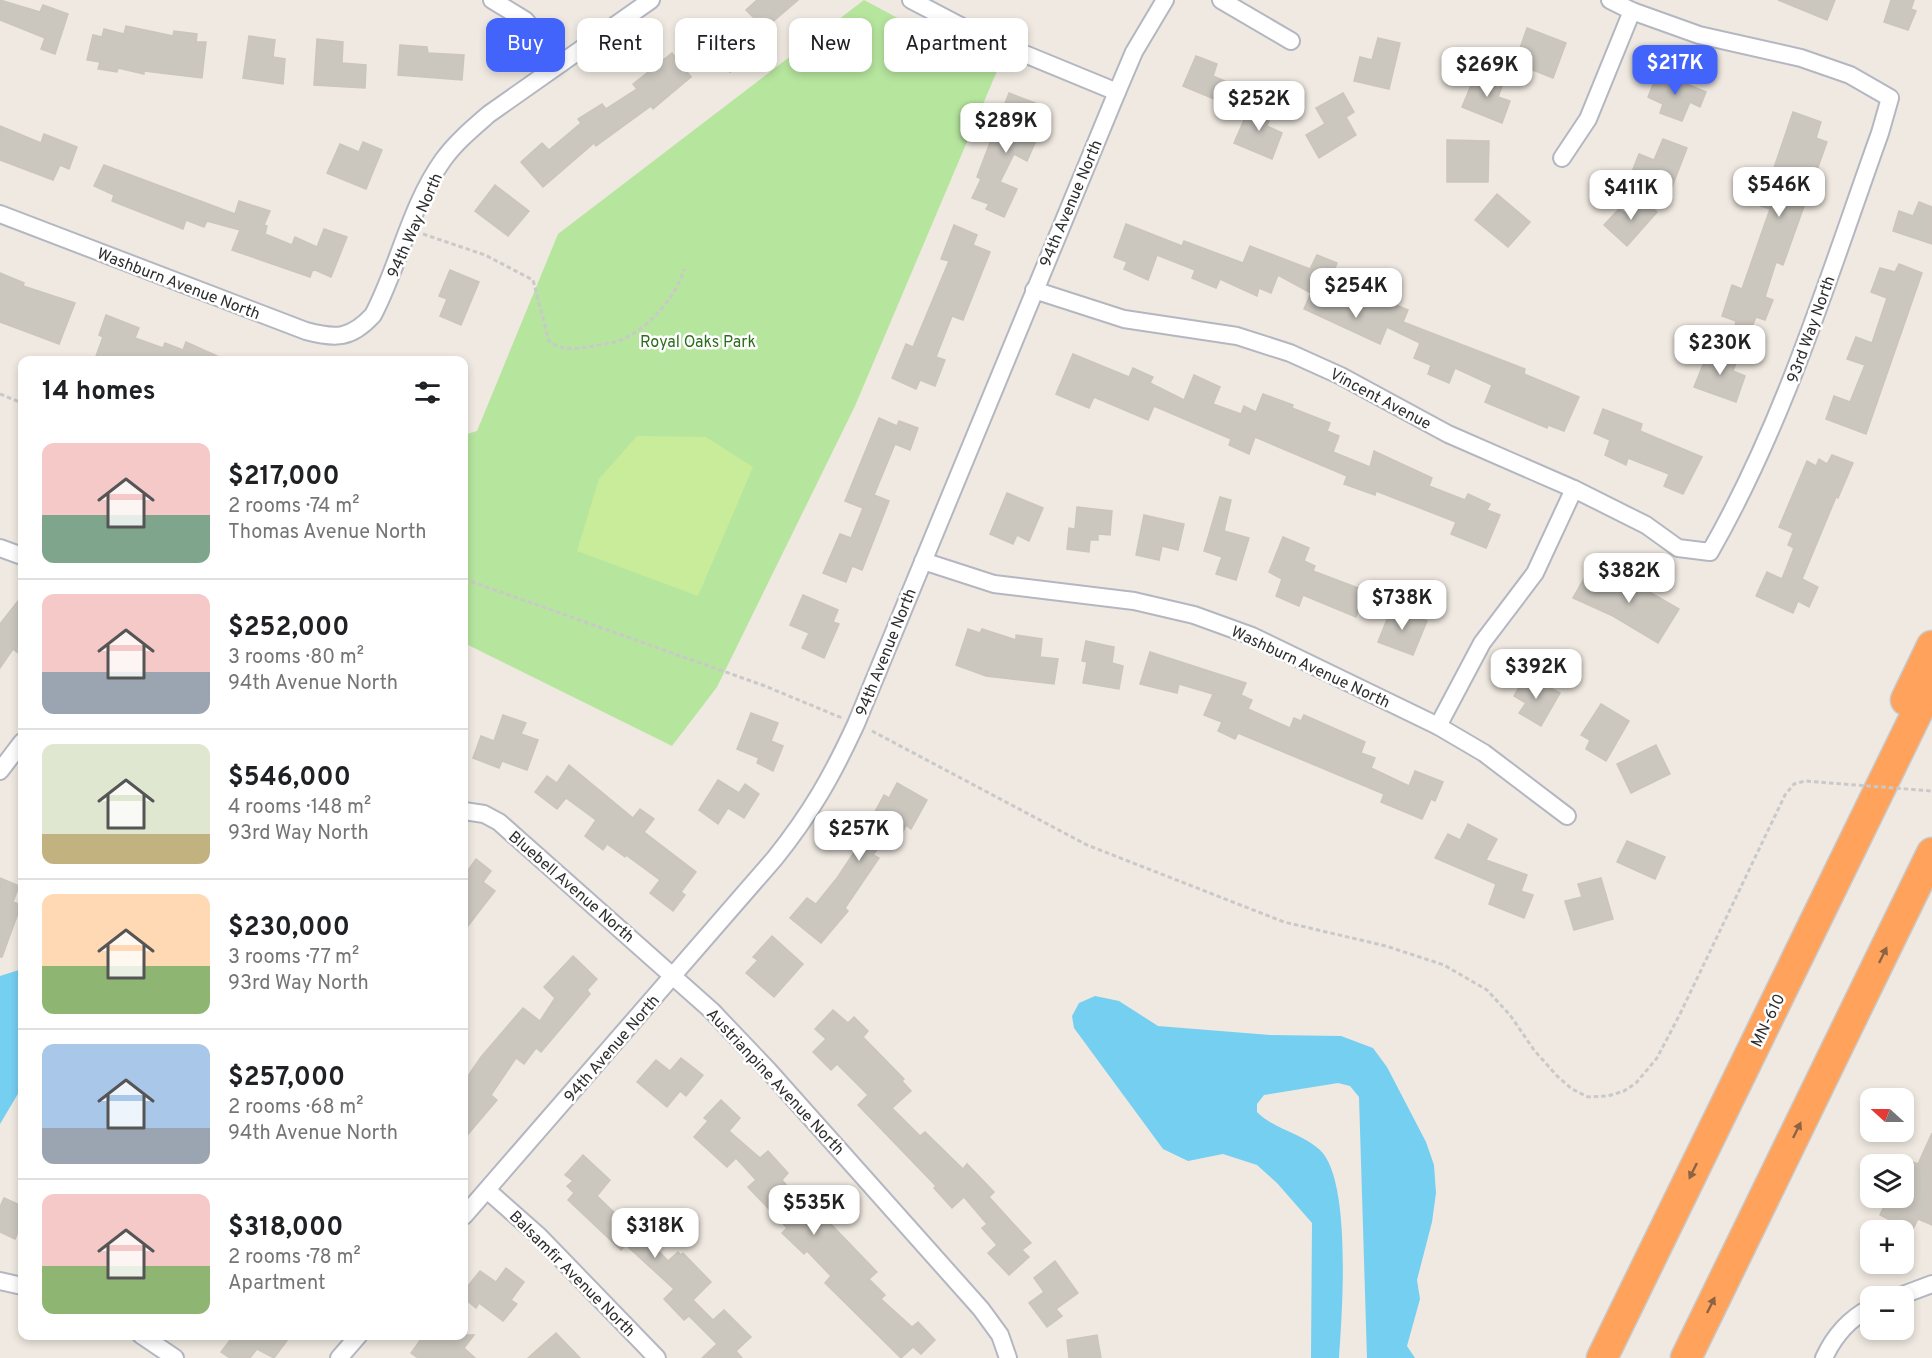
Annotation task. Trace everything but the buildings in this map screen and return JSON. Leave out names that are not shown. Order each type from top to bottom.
[{"type":"highway","points":[[1718,1119],[1889,736],[1932,646]]},
{"type":"highway","name":"MN-610","points":[[1602,1358],[1932,682]]},
{"type":"highway","points":[[1686,1358],[1932,854]]},
{"type":"street","points":[[492,0],[522,18]]},
{"type":"street","name":"94th Way North","points":[[565,60],[651,0]]},
{"type":"street","points":[[911,0],[976,34],[1117,92]]},
{"type":"street","name":"94th Avenue North","points":[[468,1211],[775,858],[805,821],[829,783],[1134,52],[1165,0]]},
{"type":"street","points":[[1221,0],[1291,41]]},
{"type":"street","points":[[1562,158],[1588,119],[1632,11],[1610,0]]},
{"type":"street","name":"93rd Way North","points":[[1632,11],[1699,35],[1810,61],[1850,75],[1890,98],[1880,133],[1773,428],[1735,508],[1710,552]]},
{"type":"street","name":"94th Way North","points":[[360,329],[373,315],[382,297],[432,178],[443,160],[465,135],[549,72]]},
{"type":"street","name":"Washburn Avenue North","points":[[0,214],[306,331],[325,336],[344,336],[360,329]]},
{"type":"street","name":"Vincent Avenue","points":[[1034,290],[1124,319],[1237,336],[1290,353],[1341,376],[1448,434],[1574,489],[1646,525],[1678,548],[1710,552]]},
{"type":"street","points":[[1438,726],[1482,643],[1535,573],[1574,489]]},
{"type":"street","points":[[0,548],[18,555]]},
{"type":"street","name":"Washburn Avenue North","points":[[922,561],[994,584],[1134,601],[1194,615],[1252,636],[1438,726],[1484,753],[1567,816]]},
{"type":"street","points":[[0,771],[18,747]]},
{"type":"street","name":"Bluebell Avenue North","points":[[468,812],[484,814],[499,822],[673,976]]},
{"type":"street","name":"Austrianpine Avenue North","points":[[673,976],[769,1071],[981,1309],[1000,1335],[1008,1358]]},
{"type":"street","name":"Balsamfir Avenue North","points":[[487,1190],[539,1236],[657,1358]]},
{"type":"street","points":[[0,1281],[18,1285]]},
{"type":"street","points":[[1914,1291],[1932,1284]]},
{"type":"street","points":[[1824,1358],[1840,1331],[1860,1313]]},
{"type":"street","points":[[148,1340],[175,1358]]},
{"type":"street","points":[[339,1358],[355,1340]]},
{"type":"path","points":[[410,229],[485,255],[533,280],[549,341],[559,348],[574,350],[621,340],[653,317],[675,294],[684,269]]},
{"type":"path","points":[[0,394],[18,401]]},
{"type":"path","points":[[468,580],[765,686],[844,718]]},
{"type":"path","points":[[867,729],[882,735],[924,761],[982,787],[1087,845],[1284,922],[1386,946],[1444,965],[1487,990],[1510,1015],[1534,1050],[1557,1076],[1572,1089],[1588,1097],[1616,1094],[1636,1083],[1648,1072],[1680,1014],[1785,795],[1794,784],[1804,782],[1932,791]]},
{"type":"green space","name":"Royal Oaks Park","points":[[864,0],[898,18],[884,18],[884,72],[997,72],[855,406],[717,687],[672,746],[468,645],[468,434],[477,431],[558,234],[770,72],[777,72],[777,67],[789,57],[789,72],[872,72],[872,18],[840,18]]},
{"type":"green space","points":[[637,436],[706,437],[753,467],[698,596],[577,551],[599,479]]},
{"type":"water","points":[[18,970],[18,1094],[0,1124],[0,976]]},
{"type":"water","points":[[1095,996],[1119,1001],[1158,1026],[1270,1035],[1341,1036],[1373,1048],[1387,1067],[1426,1142],[1434,1165],[1436,1193],[1432,1222],[1417,1280],[1420,1299],[1407,1346],[1415,1358],[1367,1358],[1359,1097],[1350,1086],[1338,1083],[1264,1095],[1257,1104],[1257,1112],[1264,1118],[1305,1139],[1320,1150],[1330,1166],[1337,1189],[1343,1249],[1339,1358],[1311,1358],[1312,1223],[1277,1183],[1257,1165],[1223,1154],[1188,1161],[1163,1149],[1074,1028],[1072,1016],[1079,1003]]}]
